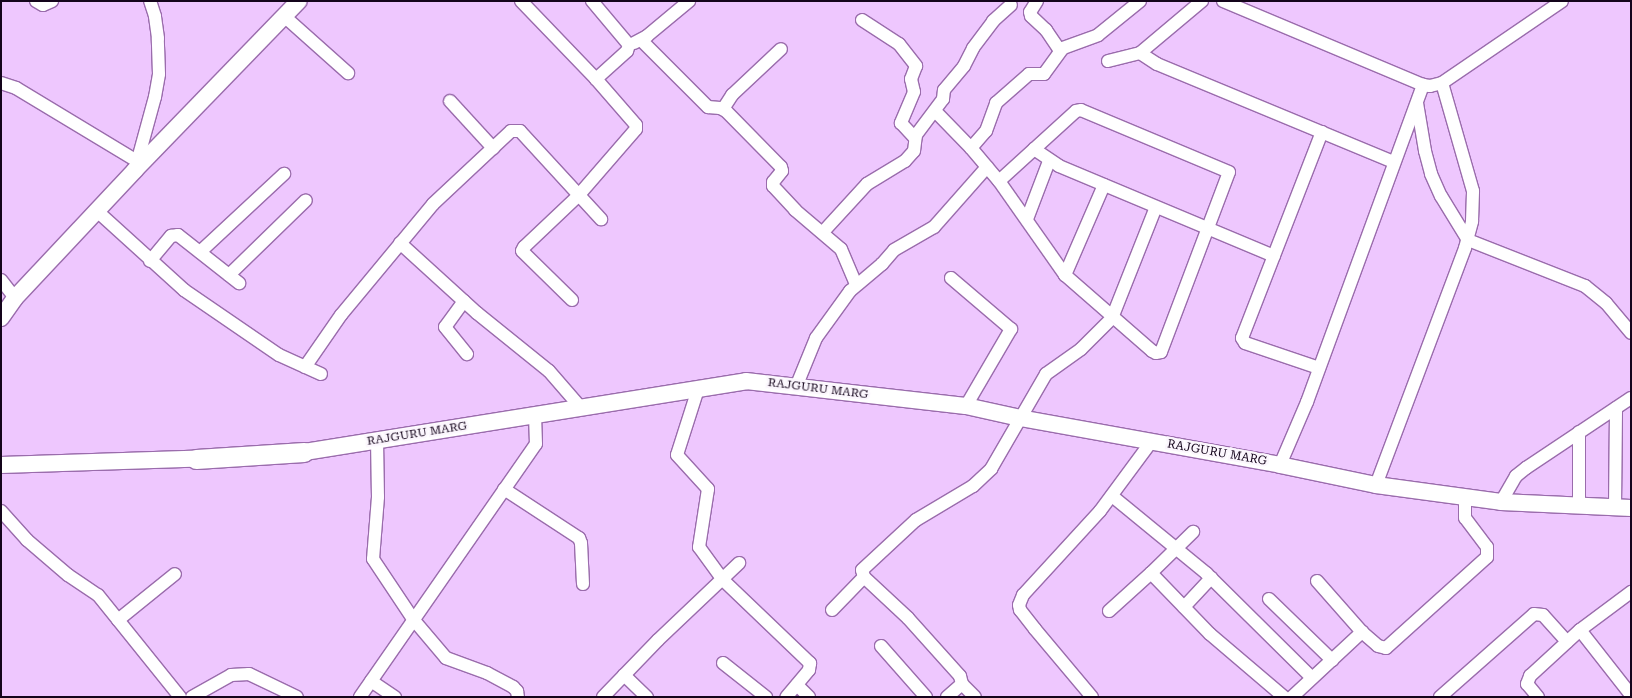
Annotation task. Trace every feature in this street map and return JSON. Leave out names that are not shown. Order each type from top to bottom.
[{"type":"main road","points":[[196,458],[304,452]]},
{"type":"street","points":[[36,1],[43,5],[52,1]]},
{"type":"street","points":[[136,166],[155,97],[159,74],[158,38],[155,16],[150,1]]},
{"type":"street","points":[[1,318],[15,298],[97,211],[136,166],[299,1]]},
{"type":"street","points":[[521,1],[596,79],[636,125],[636,129],[578,196],[522,251],[572,300]]},
{"type":"street","points":[[592,1],[629,45]]},
{"type":"street","points":[[596,79],[626,51],[629,45],[641,40],[689,1]]},
{"type":"street","points":[[1037,1],[1030,12],[1031,16],[1046,30],[1060,51]]},
{"type":"street","points":[[971,148],[986,131],[996,103],[1029,74],[1044,74],[1060,51],[1098,36],[1140,1]]},
{"type":"street","points":[[1108,61],[1140,53],[1202,1]]},
{"type":"street","points":[[1223,1],[1422,85],[1442,83],[1562,1]]},
{"type":"street","points":[[915,138],[944,98],[944,90],[964,66],[973,48],[993,21],[1011,5]]},
{"type":"street","points":[[284,16],[348,73]]},
{"type":"street","points":[[823,232],[867,184],[910,156],[916,147],[915,138],[901,123],[914,92],[911,79],[916,66],[899,44],[862,20]]},
{"type":"street","points":[[641,40],[708,107],[723,109],[782,169],[773,186],[795,210],[841,249],[856,284]]},
{"type":"street","points":[[723,109],[732,95],[781,49]]},
{"type":"street","points":[[1140,53],[1157,64],[1394,162]]},
{"type":"street","points":[[1,82],[16,88],[136,166]]},
{"type":"street","points":[[1376,485],[1468,240],[1472,221],[1473,191],[1442,83]]},
{"type":"street","points":[[1280,465],[1319,368],[1422,85]]},
{"type":"street","points":[[450,101],[493,148]]},
{"type":"street","points":[[1416,101],[1431,174],[1441,196],[1468,240],[1585,286],[1606,303],[1631,333]]},
{"type":"street","points":[[935,111],[971,148],[999,181],[1065,275],[1152,351],[1156,353],[1162,352],[1229,175],[1226,169],[1082,110],[1076,111],[999,181]]},
{"type":"street","points":[[305,367],[341,315],[433,204],[511,131],[520,131],[601,219]]},
{"type":"street","points":[[1319,368],[1242,341],[1322,132]]},
{"type":"street","points":[[1034,148],[1049,161],[1274,256]]},
{"type":"street","points":[[1026,219],[1049,161]]},
{"type":"street","points":[[796,387],[816,338],[856,284],[882,264],[894,250],[934,227],[987,167]]},
{"type":"street","points":[[200,252],[284,174]]},
{"type":"street","points":[[1065,275],[1104,185]]},
{"type":"street","points":[[229,275],[306,200]]},
{"type":"street","points":[[975,697],[962,684],[960,676],[908,618],[864,577],[862,574],[864,566],[916,520],[979,482],[997,462],[1046,374],[1081,349],[1112,318],[1156,207]]},
{"type":"street","points":[[97,211],[150,261],[200,301],[279,355],[321,374]]},
{"type":"street","points":[[150,261],[174,234],[178,235],[239,283]]},
{"type":"street","points":[[400,243],[464,301],[550,371],[581,408]]},
{"type":"street","points":[[951,278],[1011,329],[966,406]]},
{"type":"street","points":[[1,280],[15,298]]},
{"type":"street","points":[[464,301],[445,327],[467,354]]},
{"type":"street","name":"RAJGURU MARG","points":[[304,452],[746,381],[966,406],[1020,418],[1280,465],[1376,485],[1501,502],[1623,507]]},
{"type":"street","points":[[698,389],[677,455],[708,489],[700,547],[722,579],[810,663],[809,670],[786,697]]},
{"type":"street","points":[[1501,502],[1516,476],[1526,468],[1631,398]]},
{"type":"street","points":[[1616,408],[1623,507]]},
{"type":"street","points":[[360,697],[536,444],[535,415]]},
{"type":"street","points":[[1579,432],[1579,505]]},
{"type":"street","points":[[377,440],[378,496],[373,559],[413,619],[446,658],[487,673],[513,687],[517,691],[518,697]]},
{"type":"street","points":[[1092,697],[1035,630],[1020,610],[1019,605],[1024,595],[1086,529],[1152,442]]},
{"type":"street","points":[[1,465],[196,458]]},
{"type":"street","points":[[504,489],[579,538],[582,543],[583,584]]},
{"type":"street","points":[[1112,496],[1212,578],[1312,678]]},
{"type":"street","points":[[1317,581],[1362,632],[1378,646],[1386,648],[1487,557],[1487,547],[1465,518],[1465,497]]},
{"type":"street","points":[[1,511],[27,540],[68,575],[98,595],[180,697]]},
{"type":"street","points":[[1109,611],[1151,574],[1193,532]]},
{"type":"street","points":[[603,697],[739,563]]},
{"type":"street","points":[[118,620],[176,574]]},
{"type":"street","points":[[1151,574],[1210,634],[1284,697]]},
{"type":"street","points":[[832,610],[864,577]]},
{"type":"street","points":[[1184,607],[1212,578]]},
{"type":"street","points":[[1538,697],[1528,684],[1530,676],[1580,630],[1630,596]]},
{"type":"street","points":[[1269,599],[1332,660]]},
{"type":"street","points":[[1440,697],[1534,614],[1543,615],[1567,642]]},
{"type":"street","points":[[1580,630],[1631,695]]},
{"type":"street","points":[[1292,697],[1362,632]]},
{"type":"street","points":[[881,646],[926,697]]},
{"type":"street","points":[[723,663],[766,697]]},
{"type":"street","points":[[192,697],[231,675],[248,674],[291,696]]},
{"type":"street","points":[[624,675],[647,697]]},
{"type":"street","points":[[371,681],[395,697]]},
{"type":"street","points":[[947,697],[962,684]]},
{"type":"street","points":[[797,685],[808,697]]}]
